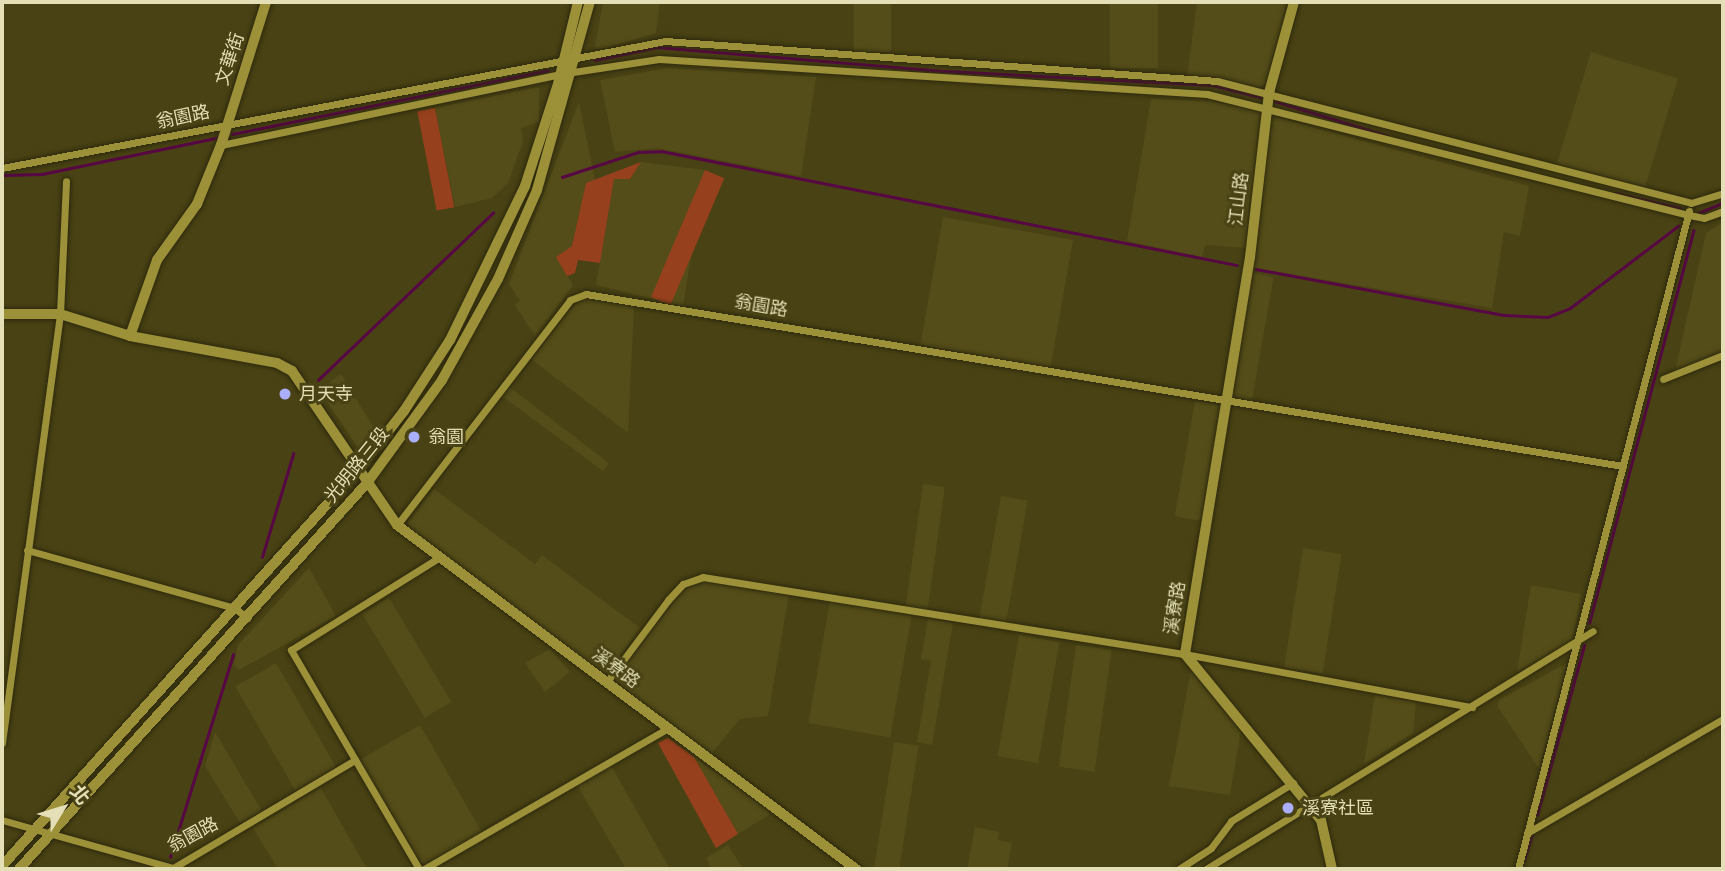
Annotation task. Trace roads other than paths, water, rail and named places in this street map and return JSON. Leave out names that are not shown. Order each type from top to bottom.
[{"type":"street","name":"文華街","points":[[226,126],[266,2]]},
{"type":"street","name":"光明路三段","points":[[2,866],[358,471],[450,340],[492,261],[525,186],[560,75],[578,2]]},
{"type":"street","name":"光明路三段","points":[[19,869],[53,835],[367,483],[442,380],[498,279],[537,190],[574,72],[590,2]]},
{"type":"street","name":"江山路","points":[[1227,401],[1269,93],[1294,2]]},
{"type":"street","points":[[226,126],[665,41],[1217,81],[1691,203],[1723,193]]},
{"type":"street","points":[[221,145],[574,72],[659,59],[1207,94],[1689,215],[1704,218],[1723,211]]},
{"type":"street","name":"翁園路","points":[[2,168],[226,126],[197,204],[157,260],[130,336]]},
{"type":"street","points":[[2,743],[60,314],[66,181]]},
{"type":"street","points":[[1518,869],[1691,203]]},
{"type":"street","name":"翁園路","points":[[397,525],[492,397],[578,295],[1227,401]]},
{"type":"street","points":[[2,314],[60,314],[130,336],[284,367],[305,385],[358,471]]},
{"type":"street","points":[[1664,379],[1723,355]]},
{"type":"street","points":[[1227,401],[1623,466]]},
{"type":"street","name":"溪寮路","points":[[1227,401],[1185,654],[1321,820],[1332,869]]},
{"type":"street","name":"溪寮路","points":[[358,471],[397,525],[856,869]]},
{"type":"street","points":[[27,550],[236,608],[247,618]]},
{"type":"street","points":[[440,557],[291,650],[421,869],[668,728]]},
{"type":"street","points":[[606,683],[667,600],[683,584],[703,577],[1185,654],[1472,707]]},
{"type":"street","points":[[1206,869],[1308,803],[1323,798],[1593,631]]},
{"type":"street","points":[[1527,832],[1723,719]]},
{"type":"street","name":"翁園路","points":[[2,820],[173,868],[355,760]]},
{"type":"street","points":[[1180,869],[1210,848],[1231,821],[1293,783]]},
{"type":"waterway","points":[[595,60],[657,47],[945,71],[1213,85],[1260,97]]},
{"type":"waterway","points":[[232,134],[548,70]]},
{"type":"waterway","points":[[1275,101],[1388,136]]},
{"type":"waterway","points":[[2,175],[42,174],[216,138]]},
{"type":"waterway","points":[[562,177],[638,152],[661,151],[1237,265]]},
{"type":"waterway","points":[[1615,193],[1680,208]]},
{"type":"waterway","points":[[1698,213],[1723,203]]},
{"type":"waterway","points":[[318,380],[493,213]]},
{"type":"waterway","points":[[1256,269],[1505,315],[1548,317],[1570,308],[1678,226]]},
{"type":"waterway","points":[[1589,623],[1693,231]]},
{"type":"waterway","points":[[262,557],[293,454]]},
{"type":"waterway","points":[[1537,815],[1584,645]]},
{"type":"waterway","points":[[170,857],[233,655]]},
{"type":"waterway","points":[[1524,860],[1532,833]]},
{"type":"place","name":"月天寺","points":[[285,394]]},
{"type":"place","name":"翁園","points":[[414,437]]},
{"type":"place","name":"溪寮社區","points":[[1288,808]]}]
